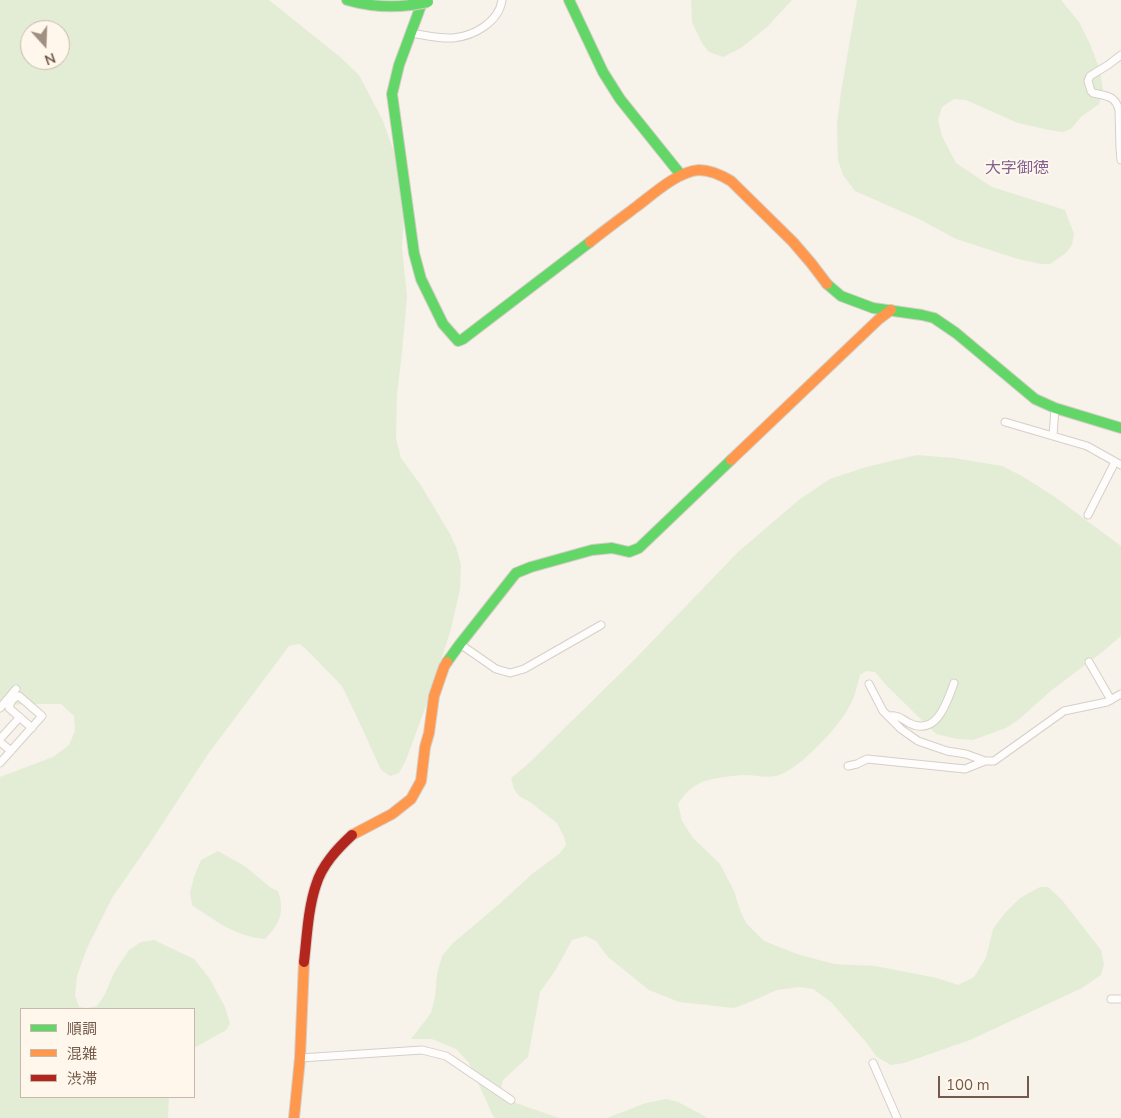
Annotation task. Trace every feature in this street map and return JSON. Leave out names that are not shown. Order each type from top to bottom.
[{"type":"street","points":[[346,0],[382,7],[398,7],[428,1]]},
{"type":"street","points":[[411,33],[453,38],[464,36],[487,25],[502,6],[502,0]]},
{"type":"street","points":[[569,0],[603,72],[620,99],[681,175]]},
{"type":"street","points":[[428,1],[411,33],[399,65],[392,94],[414,253],[421,279],[443,324],[458,341],[474,331],[663,186],[681,175],[698,170],[713,172],[731,181],[793,242],[825,283],[842,296],[873,308],[934,318],[1035,399],[1055,408],[1121,428]]},
{"type":"street","points":[[1121,55],[1090,76],[1088,81],[1093,93],[1111,97],[1117,104],[1119,110],[1121,160]]},
{"type":"street","points":[[294,1118],[300,1058],[303,973],[310,913],[316,884],[336,850],[354,832],[392,814],[411,799],[421,780],[434,696],[444,667],[460,644],[516,573],[592,550],[612,548],[630,552],[639,548],[879,319],[891,310]]},
{"type":"street","points":[[1053,436],[1055,408]]},
{"type":"street","points":[[1005,422],[1087,446],[1118,464],[1088,515]]},
{"type":"street","points":[[460,644],[496,669],[510,673],[524,669],[601,625]]},
{"type":"street","points":[[1089,662],[1110,700]]},
{"type":"street","points":[[888,716],[895,715],[918,726],[930,724],[942,712],[954,683]]},
{"type":"street","points":[[869,684],[888,716],[901,729],[918,741],[985,761],[994,761],[1064,711],[1096,706],[1121,694]]},
{"type":"street","points":[[0,708],[16,689]]},
{"type":"street","points":[[0,763],[32,728],[42,716],[19,696],[16,696],[10,703],[9,708],[32,728]]},
{"type":"street","points":[[11,751],[0,740],[20,717]]},
{"type":"street","points":[[848,766],[866,759],[965,769],[985,761]]},
{"type":"street","points":[[1111,999],[1121,998]]},
{"type":"street","points":[[300,1058],[422,1050],[446,1056],[510,1100]]},
{"type":"street","points":[[873,1063],[897,1118]]},
{"type":"green space","points":[[0,0],[269,0],[340,57],[359,75],[383,121],[394,152],[402,186],[404,215],[402,248],[407,297],[397,395],[396,438],[401,458],[422,487],[456,547],[461,565],[460,589],[451,629],[431,692],[406,760],[399,773],[390,776],[381,770],[342,686],[305,648],[299,644],[289,646],[208,754],[112,898],[87,948],[77,976],[75,995],[79,1007],[87,1008],[20,1008],[20,1098],[169,1098],[168,1118],[0,1118],[0,777],[53,757],[69,745],[75,731],[74,716],[61,704],[0,706]]},
{"type":"green space","points":[[691,0],[792,0],[767,27],[741,48],[723,57],[709,52],[702,43],[692,22]]},
{"type":"green space","points":[[857,0],[1061,0],[1079,22],[1100,70],[1103,91],[1099,104],[1081,117],[1071,129],[1063,132],[1018,123],[966,100],[954,99],[942,107],[938,120],[942,136],[956,163],[992,187],[1065,210],[1074,234],[1072,245],[1066,253],[1050,264],[1018,259],[956,239],[921,220],[855,191],[843,175],[838,160],[837,124]]},
{"type":"green space","points":[[917,455],[954,458],[1002,466],[1055,497],[1121,546],[1121,636],[1052,690],[1018,720],[1006,728],[973,740],[957,739],[936,734],[875,672],[866,671],[860,675],[853,700],[836,726],[816,748],[794,767],[775,776],[734,776],[698,784],[678,804],[682,821],[693,838],[720,864],[734,891],[746,923],[764,941],[797,954],[834,964],[875,966],[937,978],[958,985],[974,977],[986,958],[993,929],[1004,914],[1020,898],[1040,887],[1048,887],[1062,900],[1101,950],[1104,964],[1101,975],[1082,988],[970,1040],[904,1063],[891,1065],[877,1057],[831,1002],[813,989],[800,987],[777,990],[734,1008],[679,1002],[649,990],[608,957],[596,941],[586,936],[572,940],[555,971],[540,992],[528,1057],[503,1080],[501,1089],[513,1102],[559,1118],[494,1118],[469,1063],[456,1049],[432,1039],[411,1039],[431,1013],[442,956],[453,943],[532,874],[559,854],[566,845],[557,823],[519,796],[514,789],[511,778],[529,763],[635,659],[738,552],[800,499],[830,479],[866,467]]},
{"type":"green space","points":[[218,851],[246,867],[271,888],[278,891],[281,905],[280,917],[265,939],[244,935],[235,931],[192,905],[190,893],[201,860]]},
{"type":"green space","points":[[154,940],[194,959],[210,979],[225,1007],[230,1024],[226,1030],[195,1047],[195,1008],[87,1008],[97,1006],[104,996],[115,971],[129,950],[141,942]]},
{"type":"green space","points":[[666,1099],[678,1102],[708,1118],[607,1118],[646,1103]]},
{"type":"traffic: fast","points":[[347,0],[379,6],[411,5]]},
{"type":"traffic: fast","points":[[423,0],[399,65],[392,94],[414,253],[421,279],[443,324],[458,341],[463,339],[590,242]]},
{"type":"traffic: fast","points":[[569,0],[603,72],[620,99],[681,175]]},
{"type":"traffic: fast","points":[[411,5],[428,2]]},
{"type":"traffic: fast","points":[[827,284],[841,296],[873,308],[934,318],[956,333],[1035,399],[1055,408],[1121,428]]},
{"type":"traffic: fast","points":[[447,662],[516,573],[592,550],[612,548],[629,552],[639,548],[731,460]]},
{"type":"traffic: slow","points":[[590,242],[674,179],[691,171],[707,171],[731,181],[793,242],[827,284]]},
{"type":"traffic: slow","points":[[731,460],[879,319],[891,310]]},
{"type":"traffic: slow","points":[[352,835],[392,814],[411,799],[421,781],[434,696],[447,662]]},
{"type":"traffic: slow","points":[[294,1118],[300,1058],[304,962]]},
{"type":"traffic: jam","points":[[304,962],[309,913],[319,878],[331,858],[352,835]]},
{"type":"district","name":"大字御徳","points":[[1017,169]]}]
